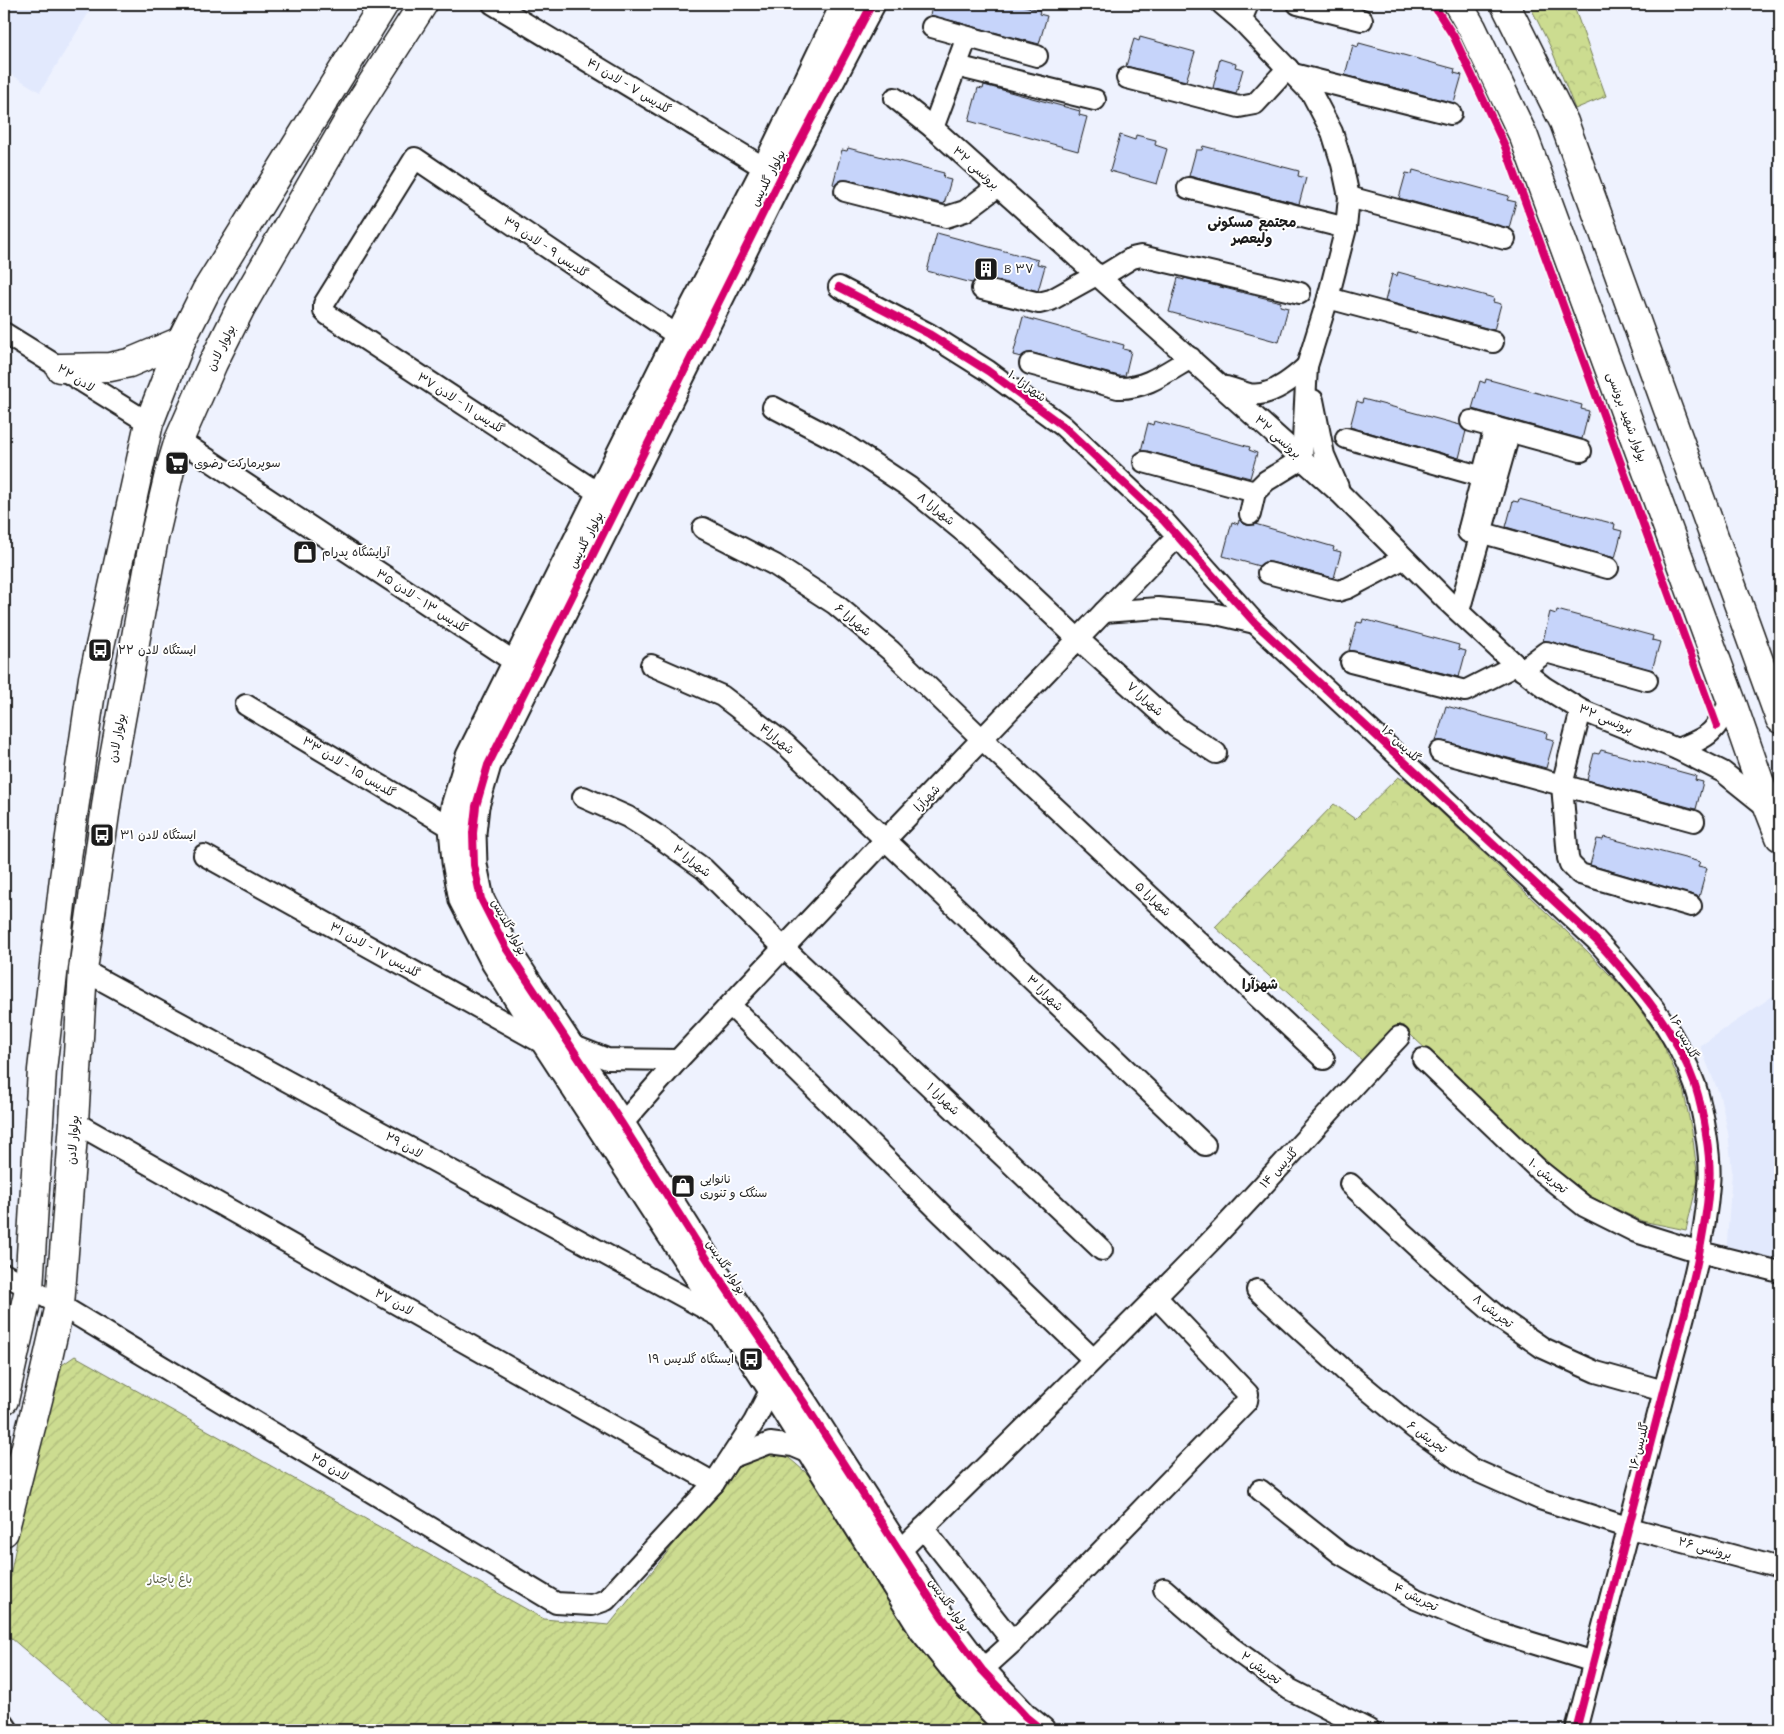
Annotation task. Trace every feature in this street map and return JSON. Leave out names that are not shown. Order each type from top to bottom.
[{"type":"main road","points":[[4,1400],[8,1363],[30,1289],[42,1070],[64,878],[93,678],[149,423],[181,341],[206,291],[384,4]]},
{"type":"main road","name":"بولوار لادن","points":[[4,1532],[60,1305],[83,970],[109,785],[126,688],[154,538],[179,440],[212,363],[241,307],[350,118],[423,4]]},
{"type":"main road","name":"بولوار شهید برونسی","points":[[1458,4],[1472,28],[1524,137],[1768,809],[1780,837]]},
{"type":"main road","points":[[1505,4],[1564,122],[1780,719]]},
{"type":"main road","points":[[60,368],[110,367],[129,363],[181,341]]},
{"type":"street","name":"گلدیس ۷ - لادن ۴۱","points":[[493,4],[773,173]]},
{"type":"street","name":"بولوار گلدیس","points":[[557,1045],[481,899],[474,865],[473,833],[476,806],[488,765],[773,173],[844,4]]},
{"type":"street","name":"بولوار گلدیس","points":[[872,4],[678,336],[469,756],[454,806],[452,828],[455,862],[462,900],[494,962],[557,1045],[614,1130],[723,1284],[803,1401],[942,1617],[982,1670],[1026,1717],[1042,1730]]},
{"type":"street","points":[[1222,4],[1245,12],[1290,71],[1312,94],[1332,132],[1342,164],[1349,197],[1346,228],[1328,298],[1307,366],[1302,458],[1266,481],[1255,492],[1250,514]]},
{"type":"street","points":[[1298,4],[1362,20]]},
{"type":"street","points":[[932,27],[1037,56]]},
{"type":"street","points":[[933,128],[967,37]]},
{"type":"street","points":[[956,66],[1095,100]]},
{"type":"street","points":[[1127,78],[1239,107],[1255,104],[1290,71]]},
{"type":"street","points":[[1290,71],[1451,114]]},
{"type":"street","name":"برونسی ۳۲","points":[[895,98],[933,128],[1302,458],[1341,494],[1403,559],[1519,668],[1544,687],[1581,710],[1677,749],[1723,772],[1768,809]]},
{"type":"street","name":"گلدیس ۹ - لادن ۳۹","points":[[324,310],[324,304],[415,158],[678,336]]},
{"type":"street","points":[[845,191],[946,217],[965,211],[997,187]]},
{"type":"street","points":[[1188,188],[1346,228]]},
{"type":"street","points":[[1349,197],[1505,240]]},
{"type":"street","points":[[982,289],[1039,303],[1051,300],[1132,258],[1141,256],[1300,293]]},
{"type":"street","name":"شهرارا ۱۰","points":[[839,288],[929,334],[988,371],[1063,426],[1163,520],[1177,537]]},
{"type":"street","points":[[1328,298],[1492,342]]},
{"type":"street","name":"گلدیس ۱۱ - لادن ۳۷","points":[[324,310],[328,315],[600,494]]},
{"type":"street","name":"لادن ۲۲","points":[[4,332],[149,423]]},
{"type":"street","points":[[1030,364],[1118,388],[1132,388],[1148,383],[1191,358]]},
{"type":"street","points":[[1222,386],[1251,395],[1272,391],[1291,381],[1307,366]]},
{"type":"street","points":[[1307,366],[1324,455],[1341,494]]},
{"type":"street","name":"شهرارا ۸","points":[[774,407],[844,444],[909,487],[970,537],[1078,639]]},
{"type":"street","points":[[1472,421],[1581,451]]},
{"type":"street","points":[[1453,606],[1502,429]]},
{"type":"street","points":[[1346,438],[1489,478]]},
{"type":"street","name":"گلدیس ۱۳ - لادن ۳۵","points":[[179,440],[516,663]]},
{"type":"street","points":[[1144,462],[1255,492]]},
{"type":"street","name":"شهرارا ۶","points":[[703,528],[775,565],[835,604],[891,651],[983,740]]},
{"type":"street","points":[[1475,531],[1608,568]]},
{"type":"street","name":"شهرآرا","points":[[614,1130],[886,840],[1177,537]]},
{"type":"street","name":"گلدیس ۱۶","points":[[1177,537],[1255,623],[1596,940],[1640,988],[1670,1030],[1695,1085],[1706,1132],[1710,1183],[1700,1252],[1630,1528],[1576,1730]]},
{"type":"street","points":[[1268,573],[1338,591],[1348,588],[1403,559]]},
{"type":"street","points":[[1104,612],[1158,608],[1212,612],[1255,623]]},
{"type":"street","name":"شهرارا ۷","points":[[1078,639],[1176,727],[1216,753]]},
{"type":"street","points":[[1351,662],[1465,691],[1519,668],[1546,652],[1647,680]]},
{"type":"street","name":"شهرارا۴","points":[[651,665],[722,696],[785,744],[886,840]]},
{"type":"street","points":[[1677,749],[1702,739],[1717,726],[1730,700]]},
{"type":"street","name":"گلدیس ۱۵ - لادن ۳۳","points":[[246,705],[452,828]]},
{"type":"street","points":[[1581,710],[1562,785],[1570,864],[1580,874],[1691,906]]},
{"type":"street","name":"شهرارا ۵","points":[[983,740],[1324,1059]]},
{"type":"street","points":[[1440,752],[1694,821]]},
{"type":"street","name":"شهرارا ۲","points":[[583,796],[628,817],[704,869],[784,948]]},
{"type":"street","name":"شهرارا ۳","points":[[886,840],[1205,1145]]},
{"type":"street","name":"گلدیس ۱۷ - لادن ۳۱","points":[[204,855],[557,1045],[607,1059],[678,1060]]},
{"type":"street","name":"شهرارا ۱","points":[[784,948],[1102,1250]]},
{"type":"street","name":"لادن ۲۹","points":[[83,970],[726,1320]]},
{"type":"street","points":[[731,1006],[943,1215],[1093,1359]]},
{"type":"street","name":"گلدیس ۱۴","points":[[899,1552],[1156,1297],[1305,1141],[1353,1086],[1400,1037]]},
{"type":"street","name":"تجریش ۱۰","points":[[1423,1059],[1539,1170],[1584,1206],[1636,1232],[1700,1252],[1780,1272]]},
{"type":"street","name":"لادن ۲۷","points":[[74,1122],[714,1483]]},
{"type":"street","name":"بولوار گلدیس","points":[[614,1130],[726,1320],[923,1631],[968,1687],[1011,1730]]},
{"type":"street","name":"تجریش ۸","points":[[1350,1184],[1432,1261],[1490,1310],[1542,1348],[1596,1372],[1664,1391]]},
{"type":"street","name":"لادن ۲۵","points":[[4,1274],[60,1305],[556,1603],[592,1605],[606,1600],[714,1483]]},
{"type":"street","name":"تجریش ۶","points":[[1256,1290],[1344,1370],[1414,1428],[1470,1468],[1540,1499],[1630,1528]]},
{"type":"street","points":[[982,1670],[1013,1642],[1247,1401],[1248,1394],[1156,1297]]},
{"type":"street","points":[[714,1483],[733,1457],[771,1389]]},
{"type":"street","points":[[733,1457],[770,1444],[793,1446],[812,1454]]},
{"type":"street","name":"تجریش ۴","points":[[1260,1490],[1341,1554],[1416,1599],[1490,1630],[1594,1662]]},
{"type":"street","points":[[923,1528],[1013,1642]]},
{"type":"street","name":"برونسی ۲۶","points":[[1630,1528],[1780,1568]]},
{"type":"street","name":"تجریش ۲","points":[[1164,1589],[1231,1647],[1289,1689],[1369,1730]]},
{"type":"street","points":[[4,1724],[8,1730]]},
{"type":"shaded area","points":[[4,4],[94,4],[40,92],[4,70]]},
{"type":"shaded area","points":[[1780,991],[1780,1269],[1726,1256],[1732,1171],[1728,1132],[1720,1096],[1700,1046]]},
{"type":"green space","points":[[1529,4],[1573,4],[1606,96],[1575,109],[1551,48]]},
{"type":"green space","points":[[1398,777],[1410,783],[1587,951],[1632,998],[1662,1042],[1683,1089],[1692,1132],[1698,1180],[1686,1230],[1642,1221],[1593,1198],[1549,1164],[1399,1024],[1364,1062],[1215,927],[1334,804],[1355,819]]},
{"type":"green space","name":"باغ پاچنار","points":[[75,1356],[544,1619],[609,1625],[743,1458],[765,1448],[789,1458],[811,1477],[911,1635],[995,1730],[118,1730],[4,1632],[4,1608],[49,1374]]},
{"type":"building","points":[[933,4],[1016,4],[1040,10],[1039,14],[1047,16],[1039,44],[930,15]]},
{"type":"building","points":[[1140,37],[1195,52],[1186,81],[1126,66],[1134,39],[1139,41]]},
{"type":"building","points":[[1359,43],[1455,69],[1454,73],[1462,75],[1454,103],[1345,75],[1353,45],[1358,47]]},
{"type":"building","points":[[1220,59],[1236,64],[1235,67],[1243,69],[1236,94],[1213,88]]},
{"type":"building","points":[[984,85],[1080,111],[1079,115],[1087,117],[1078,151],[969,121],[978,88],[983,89]]},
{"type":"building","points":[[1120,135],[1135,140],[1136,135],[1156,140],[1155,145],[1167,149],[1157,184],[1110,171]]},
{"type":"building","points":[[1203,146],[1299,171],[1298,176],[1306,178],[1299,204],[1189,176],[1196,150],[1202,150]]},
{"type":"building","points":[[848,148],[944,173],[943,178],[951,180],[944,204],[848,180],[841,180],[835,185],[833,184],[842,150],[847,151]]},
{"type":"building","points":[[1413,170],[1509,196],[1507,200],[1516,202],[1509,228],[1399,198],[1406,173],[1412,174]]},
{"type":"building","name":"B ۳۷","points":[[937,233],[1038,260],[1037,264],[1045,266],[1038,291],[985,277],[978,278],[972,283],[927,271]]},
{"type":"building","points":[[1398,272],[1494,298],[1493,302],[1501,304],[1494,330],[1385,301],[1392,274],[1397,276]]},
{"type":"building","points":[[1178,278],[1281,302],[1280,306],[1288,308],[1279,342],[1169,312]]},
{"type":"building","points":[[1023,317],[1124,345],[1123,349],[1131,351],[1125,376],[1033,353],[1027,353],[1021,357],[1013,355]]},
{"type":"building","points":[[1486,379],[1582,405],[1581,409],[1589,411],[1582,439],[1472,409],[1480,381],[1485,383]]},
{"type":"building","points":[[1363,399],[1460,425],[1466,431],[1459,458],[1350,427],[1357,401],[1362,403]]},
{"type":"building","points":[[1154,421],[1250,447],[1249,450],[1257,453],[1250,478],[1141,451],[1148,423],[1153,425]]},
{"type":"building","points":[[1519,499],[1615,524],[1614,529],[1622,531],[1615,558],[1506,527],[1513,501],[1518,502]]},
{"type":"building","points":[[1239,520],[1247,525],[1255,524],[1334,547],[1333,550],[1341,552],[1334,578],[1271,562],[1264,562],[1259,566],[1223,556],[1232,522],[1238,524]]},
{"type":"building","points":[[1557,610],[1653,636],[1652,640],[1660,642],[1652,670],[1549,641],[1543,641],[1550,612],[1556,614]]},
{"type":"building","points":[[1363,619],[1459,645],[1458,649],[1466,651],[1459,677],[1349,650],[1357,622],[1362,623]]},
{"type":"building","points":[[1446,706],[1547,733],[1546,738],[1554,740],[1546,768],[1443,741],[1436,741]]},
{"type":"building","points":[[1601,750],[1696,776],[1695,780],[1703,782],[1696,809],[1587,780],[1594,753],[1599,754]]},
{"type":"building","points":[[1604,837],[1700,862],[1698,866],[1707,868],[1699,897],[1590,865],[1597,839],[1603,840]]},
{"type":"cycle path","points":[[872,4],[781,177],[488,765],[476,806],[473,833],[474,865],[481,899],[506,948],[622,1124],[723,1284],[803,1401],[942,1617],[982,1670],[1026,1717],[1042,1730]]},
{"type":"cycle path","points":[[1433,4],[1454,37],[1504,144],[1717,726]]},
{"type":"cycle path","points":[[839,287],[929,334],[988,371],[1063,426],[1163,520],[1255,623],[1596,940],[1640,990],[1677,1044],[1695,1085],[1704,1121],[1710,1174],[1706,1210],[1692,1287],[1576,1730]]},
{"type":"place","name":"B ۳۷","points":[[986,269]]},
{"type":"place","name":"سوپرمارکت رضوی","points":[[177,463]]},
{"type":"place","name":"آرایشگاه پدرام","points":[[305,552]]},
{"type":"place","name":"ایستگاه لادن ۲۲","points":[[100,650]]},
{"type":"place","name":"ایستگاه لادن ۳۱","points":[[102,835]]},
{"type":"place","name":"نانوایی سنگک و تنوری","points":[[683,1186]]},
{"type":"place","name":"ایستگاه گلدیس ۱۹","points":[[751,1359]]},
{"type":"district","name":"مجتمع مسکونی ولیعصر","points":[[1252,230]]},
{"type":"district","name":"شهرآرا","points":[[1260,984]]}]
